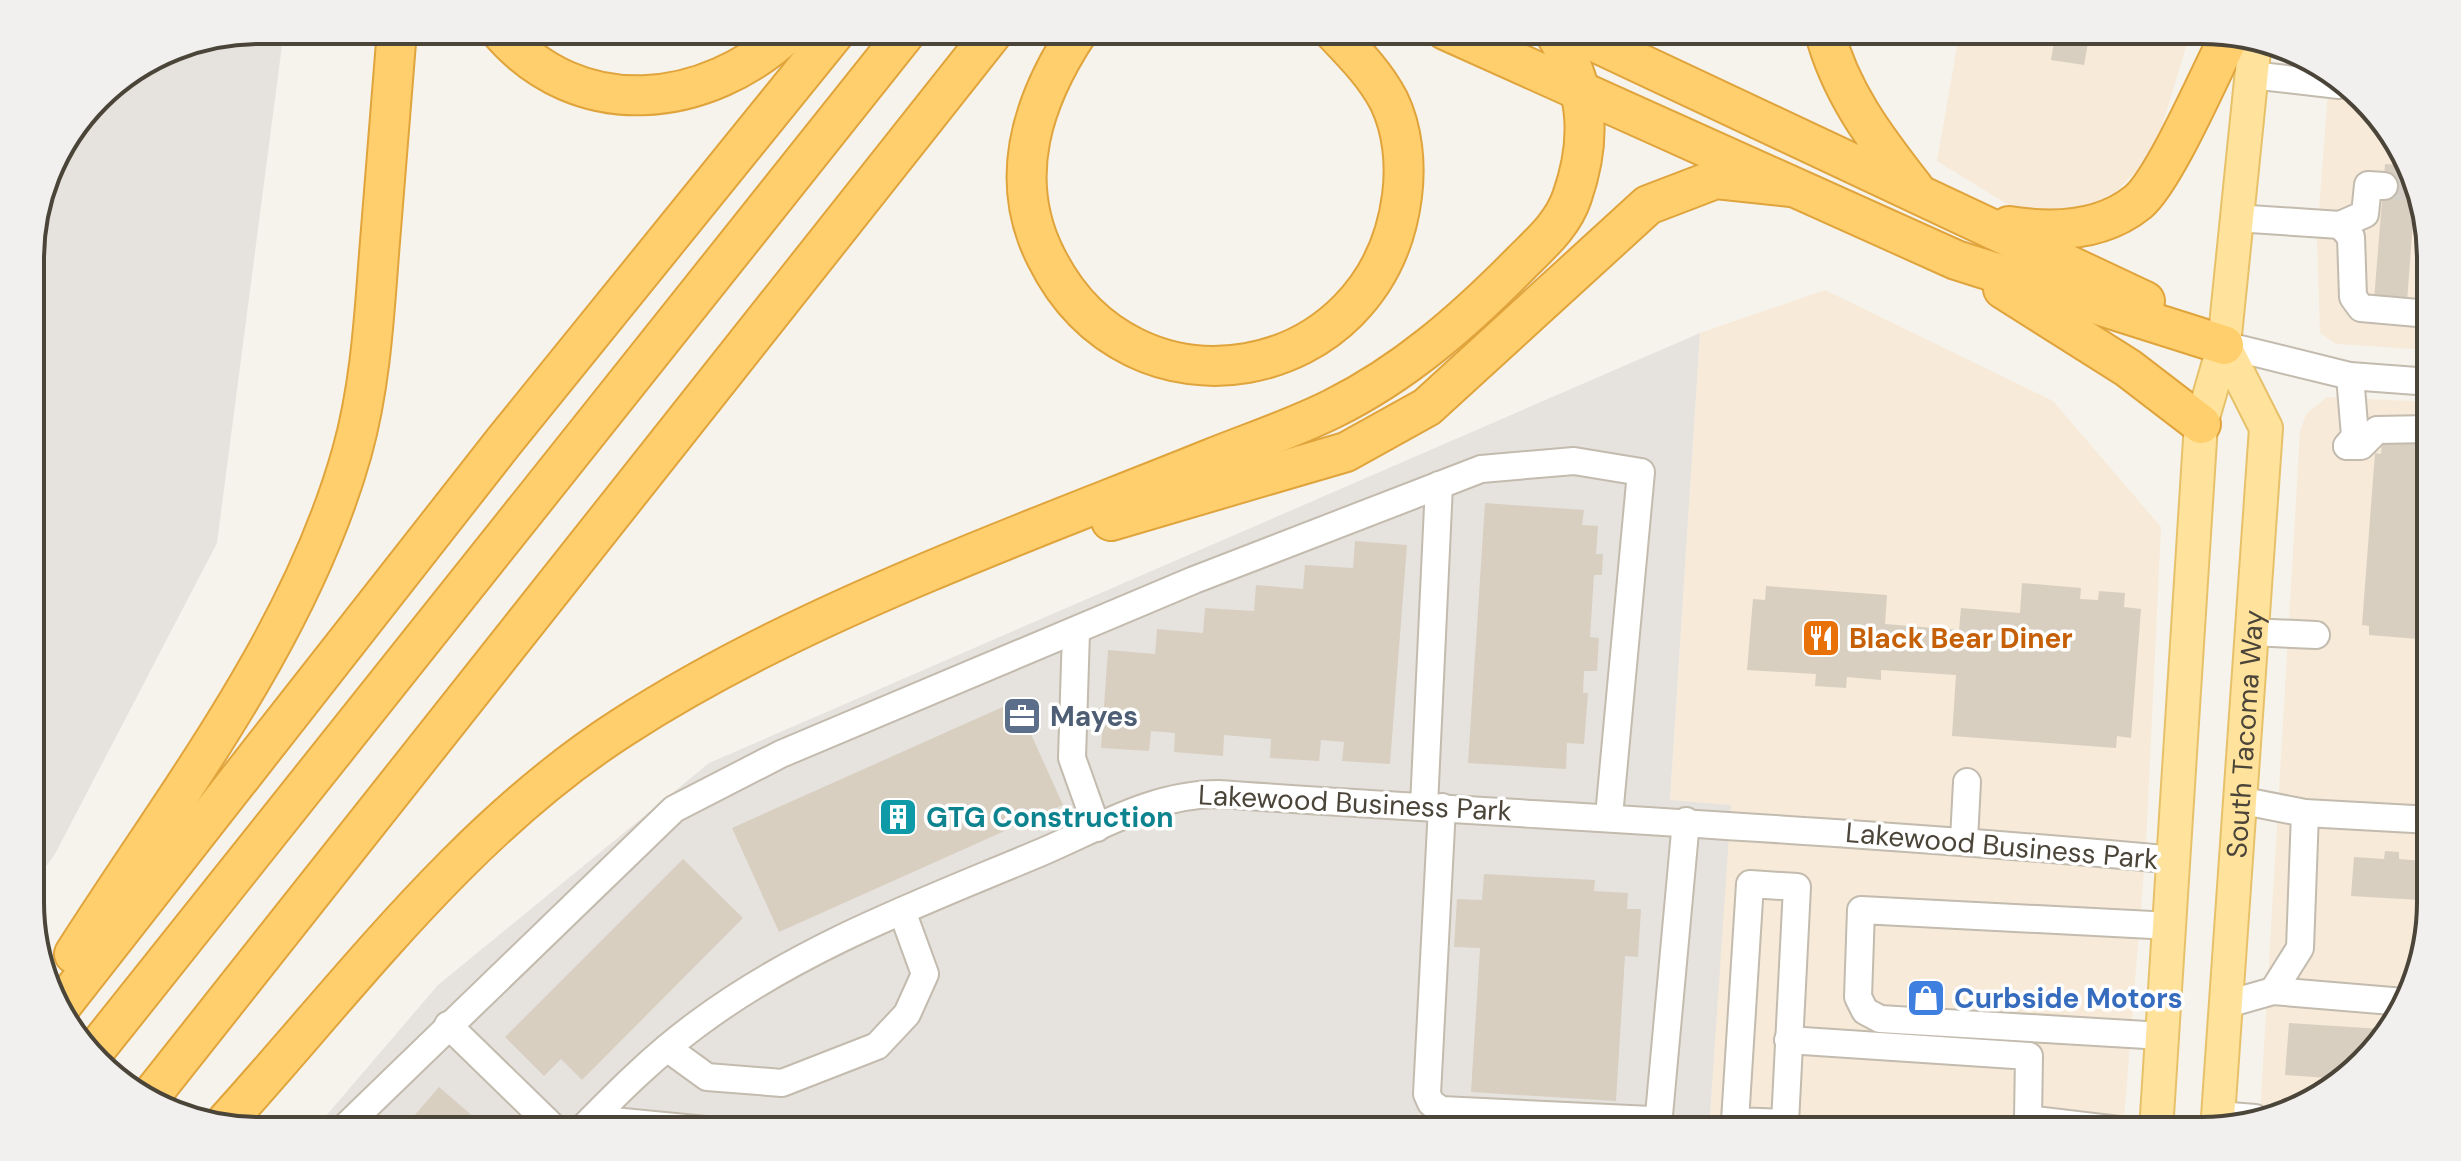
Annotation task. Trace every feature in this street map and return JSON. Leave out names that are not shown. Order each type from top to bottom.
[{"type":"highway","points":[[58,980],[189,778],[276,633],[309,571],[334,510],[353,450],[369,367],[396,44]]},
{"type":"highway","points":[[515,44],[541,66],[573,83],[605,91],[650,95],[688,91],[733,74],[773,44]]},
{"type":"highway","points":[[67,999],[505,440],[826,44]]},
{"type":"highway","points":[[99,1045],[897,44]]},
{"type":"highway","points":[[155,1090],[984,44]]},
{"type":"highway","points":[[1071,44],[1049,80],[1031,128],[1026,186],[1036,238],[1067,292],[1090,320],[1106,332],[1159,359],[1191,367],[1221,368],[1277,357],[1326,329],[1368,288],[1394,236],[1404,185],[1400,133],[1388,101],[1368,70],[1345,44]]},
{"type":"highway","points":[[1476,44],[1956,260],[2224,345]]},
{"type":"highway","points":[[232,1115],[412,910],[517,808],[617,731],[699,680],[927,573],[1332,409],[1408,365],[1482,303],[1553,230],[1571,201],[1583,151],[1583,92],[1561,44]]},
{"type":"highway","points":[[1599,44],[2126,290],[2224,345]]},
{"type":"highway","points":[[1828,44],[1837,74],[1864,123],[1919,193]]},
{"type":"highway","points":[[1979,221],[2047,232],[2099,223],[2138,201],[2158,174],[2225,45]]},
{"type":"highway","points":[[927,573],[1346,452],[1427,407],[1648,205],[1716,179],[1791,187]]},
{"type":"highway","points":[[1956,260],[2128,368],[2201,424]]},
{"type":"main road","points":[[2157,1117],[2201,424],[2224,345],[2254,51]]},
{"type":"main road","name":"South Tacoma Way","points":[[2217,1117],[2266,428],[2224,345]]},
{"type":"street","points":[[2251,75],[2326,84]]},
{"type":"street","points":[[2235,218],[2340,225],[2365,214],[2368,185],[2384,186]]},
{"type":"street","points":[[2340,225],[2351,237],[2353,297],[2361,308],[2417,313]]},
{"type":"street","points":[[2224,345],[2350,376],[2417,376]]},
{"type":"street","points":[[2350,376],[2355,436],[2347,446],[2361,446],[2377,430],[2417,429]]},
{"type":"street","points":[[355,1117],[674,809],[781,754],[1194,580],[1481,469],[1574,461],[1641,472],[1609,816]]},
{"type":"street","points":[[1439,485],[1427,1094],[1431,1103],[1441,1110],[1588,1117]]},
{"type":"street","points":[[1076,632],[1072,758],[1097,828]]},
{"type":"street","points":[[2250,632],[2316,635]]},
{"type":"street","points":[[1964,840],[1967,782]]},
{"type":"street","name":"Lakewood Business Park","points":[[594,1117],[667,1048],[727,1003],[793,963],[902,911],[1146,806],[1195,794],[1686,821],[1964,840],[2175,860]]},
{"type":"street","points":[[2239,800],[2305,813],[2417,819]]},
{"type":"street","points":[[2273,991],[2300,948],[2305,813]]},
{"type":"street","points":[[1656,1117],[1659,1115],[1686,821]]},
{"type":"street","points":[[1735,1117],[1750,884],[1797,887],[1785,1117]]},
{"type":"street","points":[[2163,1036],[1880,1019],[1865,1011],[1858,997],[1861,910],[2171,926]]},
{"type":"street","points":[[667,1048],[707,1077],[782,1083],[877,1046],[907,1014],[925,974],[902,911]]},
{"type":"street","points":[[2224,1005],[2273,991],[2393,1001]]},
{"type":"street","points":[[448,1025],[543,1117]]},
{"type":"street","points":[[1788,1040],[2029,1056],[2028,1117]]},
{"type":"shaded area","points":[[245,44],[282,44],[217,543],[55,854],[44,869],[44,245],[51,203],[60,176],[80,139],[107,107],[139,80],[176,60],[203,51]]},
{"type":"shaded area","points":[[1958,44],[2187,44],[2161,130],[2143,165],[2115,192],[2098,201],[2062,212],[2025,210],[2007,204],[1937,161]]},
{"type":"shaded area","points":[[2328,85],[2373,128],[2401,176],[2415,231],[2417,349],[2336,344],[2320,333],[2317,237]]},
{"type":"shaded area","points":[[1825,290],[2053,401],[2161,527],[2146,844],[2124,1117],[1710,1117],[1730,805],[1670,801],[1700,333]]},
{"type":"shaded area","points":[[1700,333],[1670,800],[1731,805],[1710,1117],[325,1117],[438,985],[709,763]]},
{"type":"shaded area","points":[[2327,397],[2417,401],[2417,916],[2410,958],[2401,985],[2381,1022],[2364,1044],[2322,1081],[2297,1095],[2260,1109],[2300,432],[2306,414]]},
{"type":"building","points":[[2054,44],[2088,44],[2084,65],[2051,60]]},
{"type":"building","points":[[2385,164],[2395,165],[2413,220],[2407,302],[2374,300]]},
{"type":"building","points":[[2382,441],[2417,444],[2417,639],[2369,635],[2369,626],[2362,625],[2375,453],[2381,454]]},
{"type":"building","points":[[1485,503],[1584,510],[1582,525],[1598,526],[1596,554],[1603,554],[1602,575],[1594,575],[1590,637],[1599,638],[1597,671],[1584,671],[1583,693],[1588,693],[1584,744],[1567,743],[1566,769],[1468,763]]},
{"type":"building","points":[[1355,541],[1407,545],[1390,764],[1342,761],[1344,742],[1321,740],[1319,761],[1270,758],[1271,739],[1224,735],[1223,756],[1174,752],[1175,733],[1151,731],[1149,751],[1101,748],[1108,650],[1155,654],[1157,629],[1203,633],[1205,608],[1254,611],[1256,585],[1303,589],[1305,565],[1353,568]]},
{"type":"building","points":[[2022,583],[2081,588],[2080,599],[2098,600],[2099,591],[2125,593],[2124,607],[2141,609],[2131,738],[2117,736],[2116,748],[1952,736],[1956,675],[1881,670],[1881,680],[1847,677],[1846,688],[1815,686],[1816,674],[1747,670],[1753,599],[1765,600],[1766,586],[1887,595],[1885,624],[1959,630],[1961,608],[2020,613]]},
{"type":"building","name":"GTG Construction","points":[[1016,701],[1063,805],[779,932],[732,828]]},
{"type":"building","points":[[2385,851],[2399,852],[2399,859],[2417,860],[2417,900],[2351,896],[2354,857],[2384,859]]},
{"type":"building","points":[[683,859],[743,918],[582,1080],[561,1059],[544,1076],[505,1037]]},
{"type":"building","points":[[1484,874],[1595,880],[1594,891],[1628,893],[1627,909],[1641,909],[1638,957],[1625,956],[1616,1101],[1471,1092],[1480,948],[1454,947],[1457,899],[1482,900]]},
{"type":"building","points":[[2289,1023],[2376,1029],[2344,1064],[2326,1078],[2285,1075]]},
{"type":"building","points":[[439,1087],[474,1117],[413,1117]]},
{"type":"tunnel","points":[[2384,186],[2405,187]]},
{"type":"place","name":"Black Bear Diner","points":[[1821,638]]},
{"type":"place","name":"Mayes","points":[[1022,716]]},
{"type":"place","name":"GTG Construction","points":[[898,817]]},
{"type":"place","name":"Curbside Motors","points":[[1926,998]]}]
